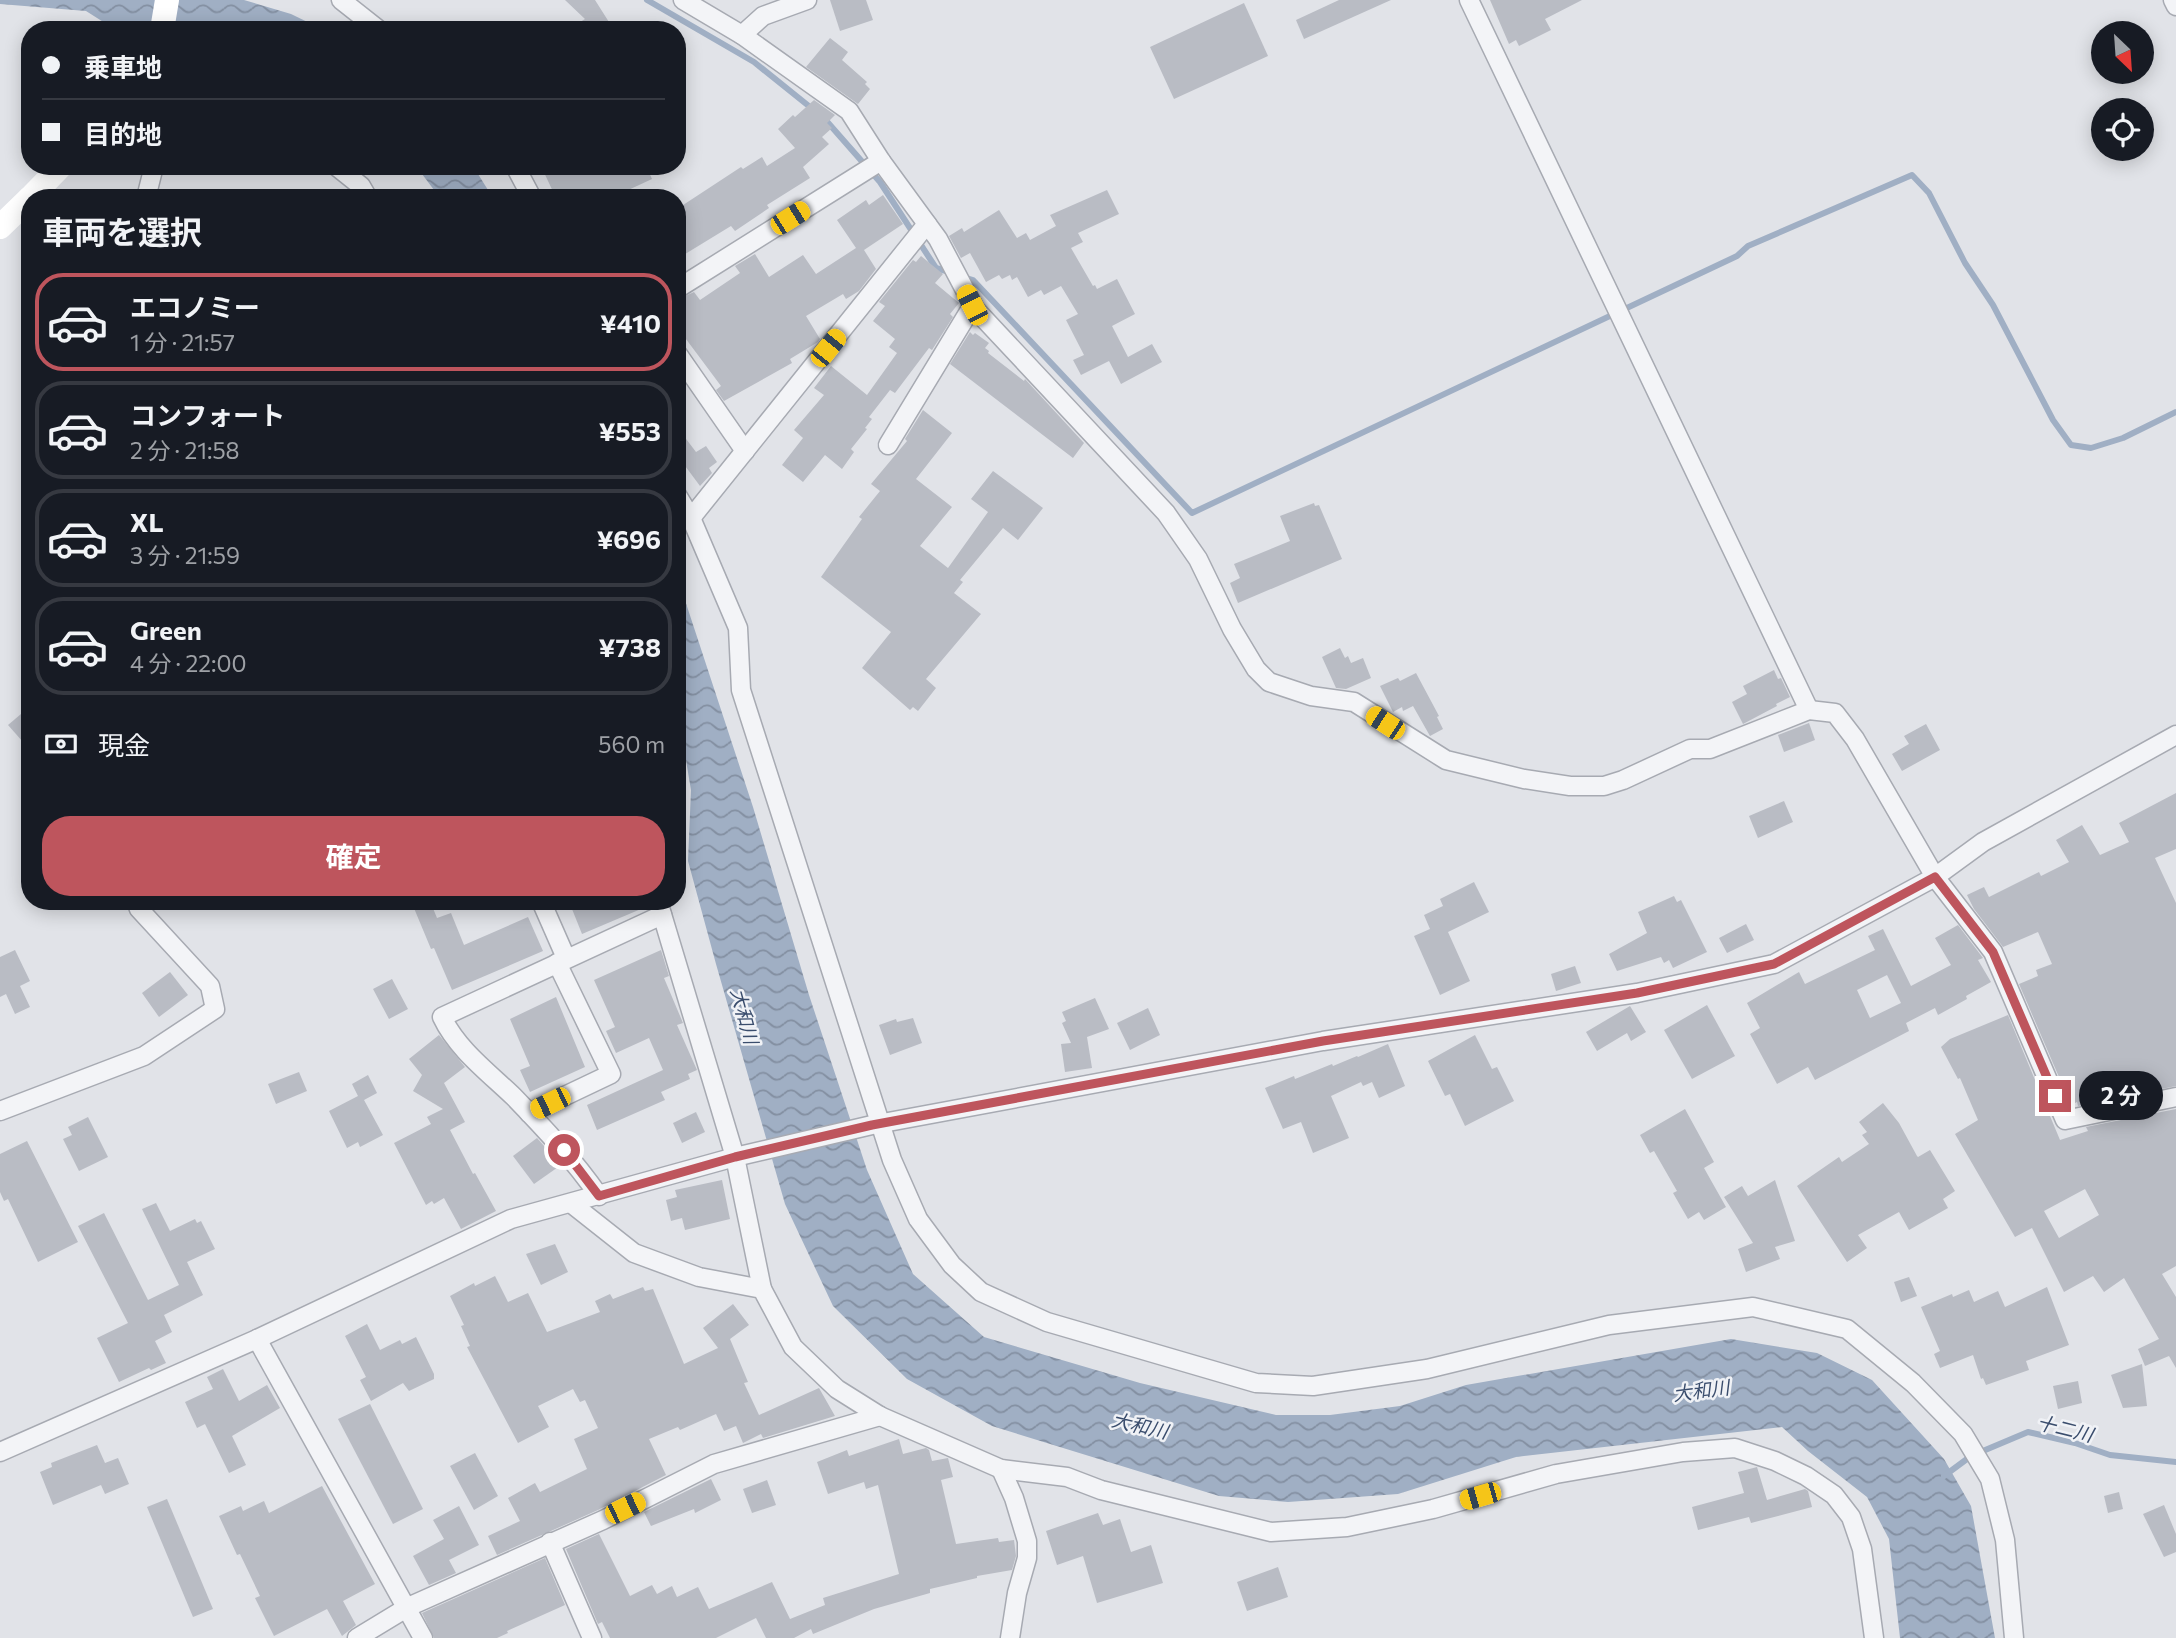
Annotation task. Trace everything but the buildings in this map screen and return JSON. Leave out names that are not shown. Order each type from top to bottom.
[{"type":"street","points":[[164,21],[167,0]]},
{"type":"street","points":[[341,0],[368,21]]},
{"type":"street","points":[[683,0],[742,35],[849,111],[938,239],[972,305],[1166,513],[1198,559],[1232,629],[1256,669],[1269,682],[1311,696],[1354,702],[1446,760],[1524,779],[1570,786],[1604,786],[1623,780],[1690,749],[1710,749],[1809,710],[1835,713],[1855,739],[1935,877],[1993,952],[2065,1120],[2176,1097]]},
{"type":"street","points":[[742,35],[763,16],[807,0]]},
{"type":"street","points":[[1469,0],[1809,710]]},
{"type":"street","points":[[2173,0],[2176,6]]},
{"type":"street","points":[[686,283],[881,160]]},
{"type":"street","points":[[39,189],[52,175]]},
{"type":"street","points":[[347,175],[363,189]]},
{"type":"street","points":[[0,227],[21,207]]},
{"type":"street","points":[[691,518],[927,223]]},
{"type":"street","points":[[888,445],[972,305]]},
{"type":"street","points":[[686,366],[745,451]]},
{"type":"street","points":[[686,510],[738,628],[741,690],[876,1125],[918,1219],[952,1265],[981,1292],[1048,1322],[1256,1383],[1313,1386],[1427,1369],[1609,1325],[1753,1307],[1847,1329],[1913,1383],[1963,1434],[1990,1479],[2005,1541],[2014,1638]]},
{"type":"street","points":[[0,1452],[257,1339],[511,1219],[743,1156],[876,1125],[1323,1041],[1637,993],[1774,964],[1935,877],[1983,842],[2176,735]]},
{"type":"street","points":[[0,1111],[144,1056],[215,1009],[210,986],[140,910]]},
{"type":"street","points":[[529,1113],[611,1074],[561,961],[544,910]]},
{"type":"street","points":[[599,1196],[580,1169],[529,1113],[451,1035],[442,1017],[561,961],[656,910]]},
{"type":"street","points":[[661,910],[743,1156],[762,1289],[793,1347],[837,1389],[880,1416],[1001,1469],[1067,1477],[1101,1490],[1271,1532],[1347,1527],[1433,1509],[1556,1474],[1683,1452],[1735,1448],[1774,1461],[1805,1476],[1834,1495],[1851,1517],[1861,1549],[1874,1638]]},
{"type":"street","points":[[572,1203],[634,1253],[699,1277],[762,1289]]},
{"type":"street","points":[[257,1339],[423,1638]]},
{"type":"street","points":[[358,1638],[408,1608],[603,1520],[714,1464],[880,1416]]},
{"type":"street","points":[[1001,1469],[1014,1498],[1027,1541],[1027,1558],[1017,1593],[1010,1638]]},
{"type":"street","points":[[550,1542],[592,1638]]},
{"type":"water","points":[[0,0],[244,0],[305,21],[102,21],[86,11],[0,4]]},
{"type":"water","points":[[423,175],[479,175],[487,189],[433,189]]},
{"type":"water","name":"大和川","points":[[686,603],[867,1170],[913,1274],[984,1337],[1140,1383],[1276,1415],[1330,1415],[1400,1406],[1466,1385],[1731,1339],[1817,1353],[1872,1380],[1944,1459],[1971,1506],[1995,1638],[1900,1638],[1889,1539],[1867,1497],[1782,1427],[1516,1457],[1398,1494],[1288,1502],[1219,1496],[992,1426],[907,1379],[833,1306],[785,1204],[688,861],[691,790],[686,760]]},
{"type":"waterway","points":[[647,0],[683,21]]},
{"type":"waterway","points":[[686,23],[754,62],[815,111]]},
{"type":"waterway","points":[[823,117],[880,182],[936,268],[953,273]]},
{"type":"waterway","points":[[963,277],[973,280],[1192,513],[1737,256],[1748,246],[1912,175],[1929,193],[1965,263],[1993,305],[2053,420],[2071,445],[2091,448],[2123,438],[2176,412]]},
{"type":"waterway","name":"十二川","points":[[1944,1476],[1971,1456],[2028,1432],[2075,1443],[2110,1455],[2176,1462]]},
{"type":"route","points":[[564,1150],[599,1196],[735,1157],[872,1125],[1323,1041],[1637,993],[1774,964],[1935,877],[1993,952],[2055,1096]]}]
